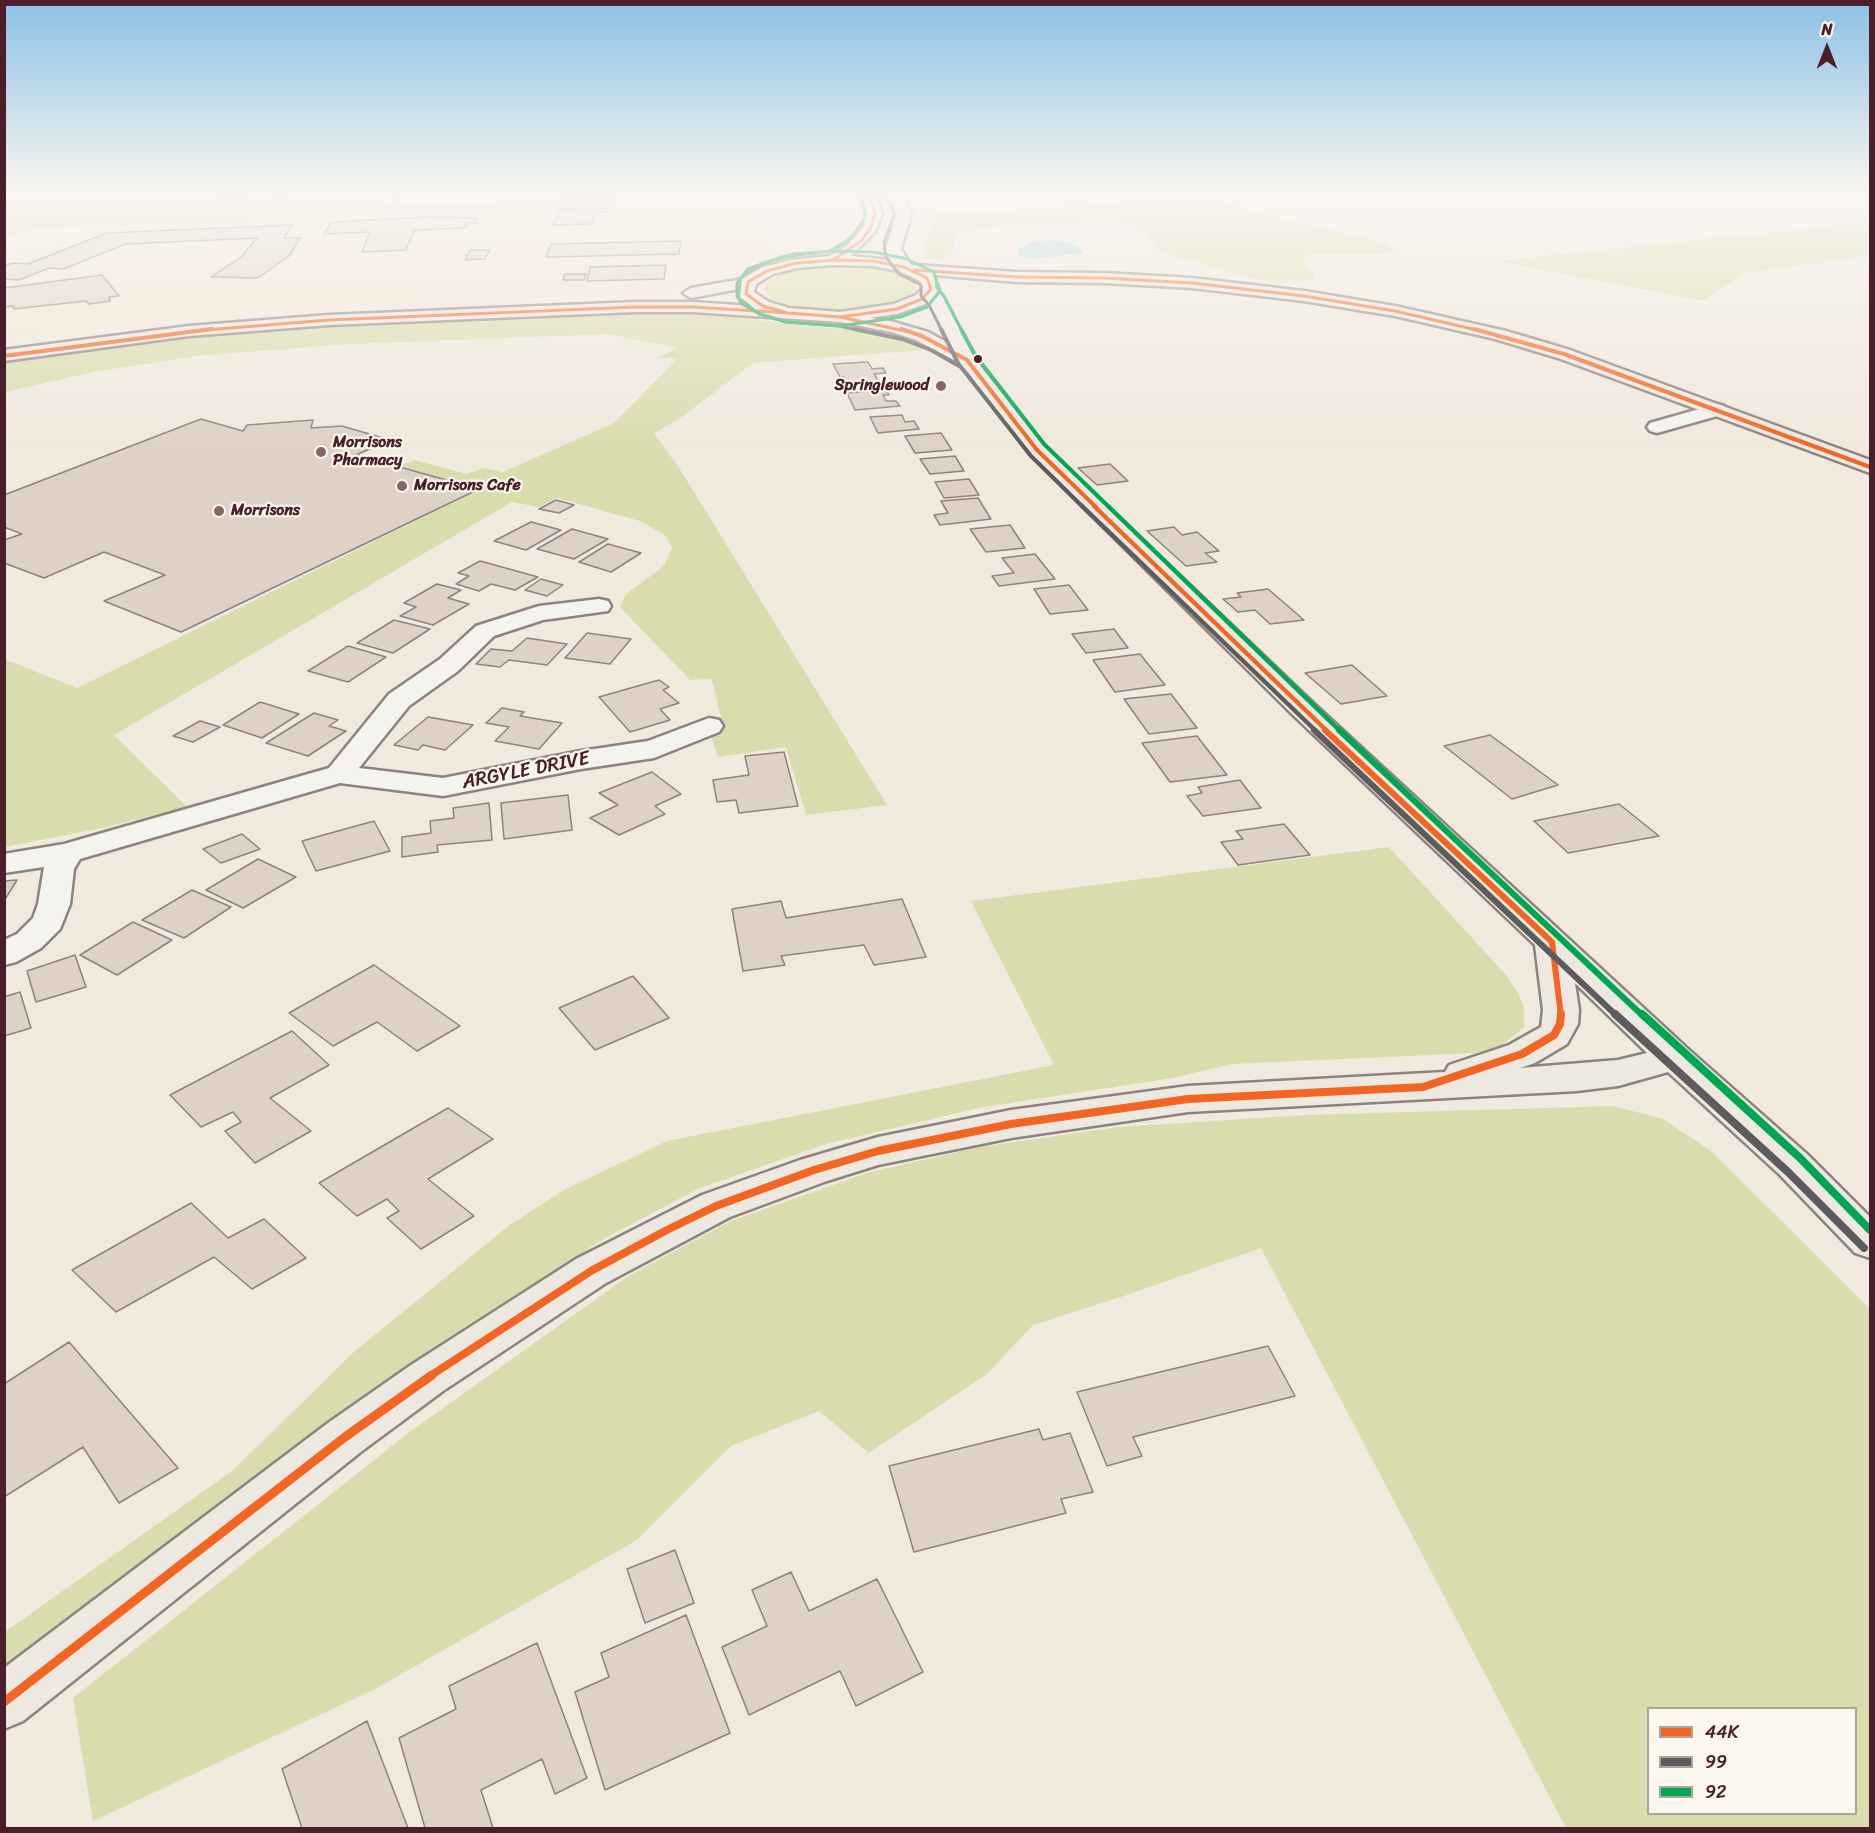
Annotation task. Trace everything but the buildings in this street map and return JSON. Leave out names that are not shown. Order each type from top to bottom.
[{"type":"main road","points":[[4,344],[147,325],[270,313],[452,302],[694,293],[748,282],[758,277]]},
{"type":"main road","points":[[924,277],[967,360],[1037,450],[1302,708],[1675,1058],[1794,1165],[1870,1242]]},
{"type":"main road","points":[[1011,277],[1104,278],[1192,283],[1304,296],[1395,311],[1477,329],[1542,347],[1870,467]]},
{"type":"main road","points":[[840,317],[897,309],[922,299],[930,290],[1017,277]]},
{"type":"main road","points":[[748,282],[745,290],[749,298],[763,306],[788,313]]},
{"type":"main road","points":[[4,356],[189,331],[329,320],[652,306],[840,317],[913,333],[967,360]]},
{"type":"main road","points":[[1423,1087],[1522,1054],[1554,1035],[1560,1024],[1561,1010],[1552,942]]},
{"type":"main road","points":[[4,1702],[345,1437],[427,1377],[591,1271],[716,1206],[814,1170],[878,1151],[1011,1124],[1188,1099],[1577,1078],[1618,1073],[1675,1058]]},
{"type":"street","points":[[1657,428],[1717,410]]},
{"type":"street","points":[[339,774],[399,700],[449,665],[486,631],[539,614],[599,606]]},
{"type":"street","name":"ARGYLE DRIVE","points":[[4,864],[68,853],[339,774],[443,787],[581,760],[654,749],[709,726]]},
{"type":"street","points":[[4,954],[29,941],[44,928],[54,904],[58,869],[68,853]]},
{"type":"shaded area","points":[[4,277],[712,277],[708,280],[661,293],[372,302],[252,311],[5,339]]},
{"type":"green space","points":[[777,277],[909,277],[916,284],[916,289],[906,299],[892,304],[841,311],[789,306],[771,299],[764,290],[767,282]]},
{"type":"green space","points":[[1248,277],[1315,277],[1311,280],[1275,282]]},
{"type":"green space","points":[[1577,277],[1738,277],[1704,301]]},
{"type":"green space","points":[[625,311],[701,313],[825,328],[857,329],[893,337],[924,350],[753,363],[679,419],[654,433],[681,471],[887,805],[806,815],[786,747],[718,757],[711,736],[723,726],[712,679],[690,680],[620,607],[626,594],[664,566],[672,548],[665,535],[640,521],[557,498],[539,507],[512,502],[114,735],[187,807],[102,828],[5,847],[4,659],[77,688],[480,489],[399,466],[415,460],[467,474],[483,468],[503,472],[614,423],[677,359],[657,358],[677,348],[608,334],[351,344],[196,356],[94,372],[5,392],[5,361],[59,352],[254,329]]},
{"type":"green space","points":[[1389,847],[1506,975],[1517,991],[1524,1006],[1524,1027],[1500,1047],[1475,1053],[1232,1064],[1173,1078],[983,1107],[826,1144],[700,1188],[603,1239],[448,1341],[5,1679],[5,1632],[232,1471],[355,1351],[511,1224],[566,1189],[667,1141],[1054,1065],[971,901]]},
{"type":"green space","points":[[1613,1106],[1663,1119],[1710,1150],[1870,1309],[1870,1828],[1566,1828],[1261,1248],[1033,1325],[987,1374],[869,1453],[819,1411],[731,1446],[637,1540],[375,1689],[93,1821],[73,1698],[411,1431],[630,1275],[731,1221],[867,1173],[980,1147],[1119,1127],[1306,1115]]},
{"type":"transit line","name":"99","points":[[742,277],[737,283],[737,296],[742,304],[760,314],[786,322],[839,326],[902,339],[931,350],[961,367],[1031,456],[1199,621],[1669,1065],[1788,1172],[1864,1248]]},
{"type":"transit line","name":"92","points":[[742,277],[738,298],[759,314],[786,322],[840,326],[900,317],[927,307],[939,292],[935,277]]},
{"type":"transit line","name":"44K","points":[[757,277],[748,282],[746,294],[763,306],[788,313],[840,317],[897,309],[922,299],[931,289],[927,278],[924,277]]},
{"type":"transit line","name":"99","points":[[904,277],[921,285],[921,296],[929,305],[959,365],[970,378]]},
{"type":"transit line","name":"44K","points":[[1010,277],[1104,278],[1192,283],[1304,296],[1395,311],[1500,335],[1564,354],[1870,467]]},
{"type":"transit line","name":"92","points":[[936,286],[944,296],[975,355],[1044,444],[1308,701],[1681,1051],[1800,1158],[1870,1230]]},
{"type":"transit line","name":"44K","points":[[4,356],[189,331],[329,320],[635,307],[693,307],[788,313]]},
{"type":"transit line","name":"44K","points":[[840,317],[894,327],[922,336],[967,360],[1037,450],[1302,708],[1552,942]]},
{"type":"transit line","name":"44K","points":[[4,1702],[345,1437],[427,1378],[591,1271],[665,1231],[716,1206],[814,1170],[878,1151],[1011,1124],[1188,1099],[1423,1087],[1522,1054],[1554,1035],[1560,1024],[1561,1010],[1552,942]]},
{"type":"place","name":"Springlewood","points":[[941,386]]},
{"type":"place","name":"Morrisons Pharmacy","points":[[321,452]]},
{"type":"place","name":"Morrisons Cafe","points":[[402,486]]},
{"type":"place","name":"Morrisons","points":[[219,511]]}]
